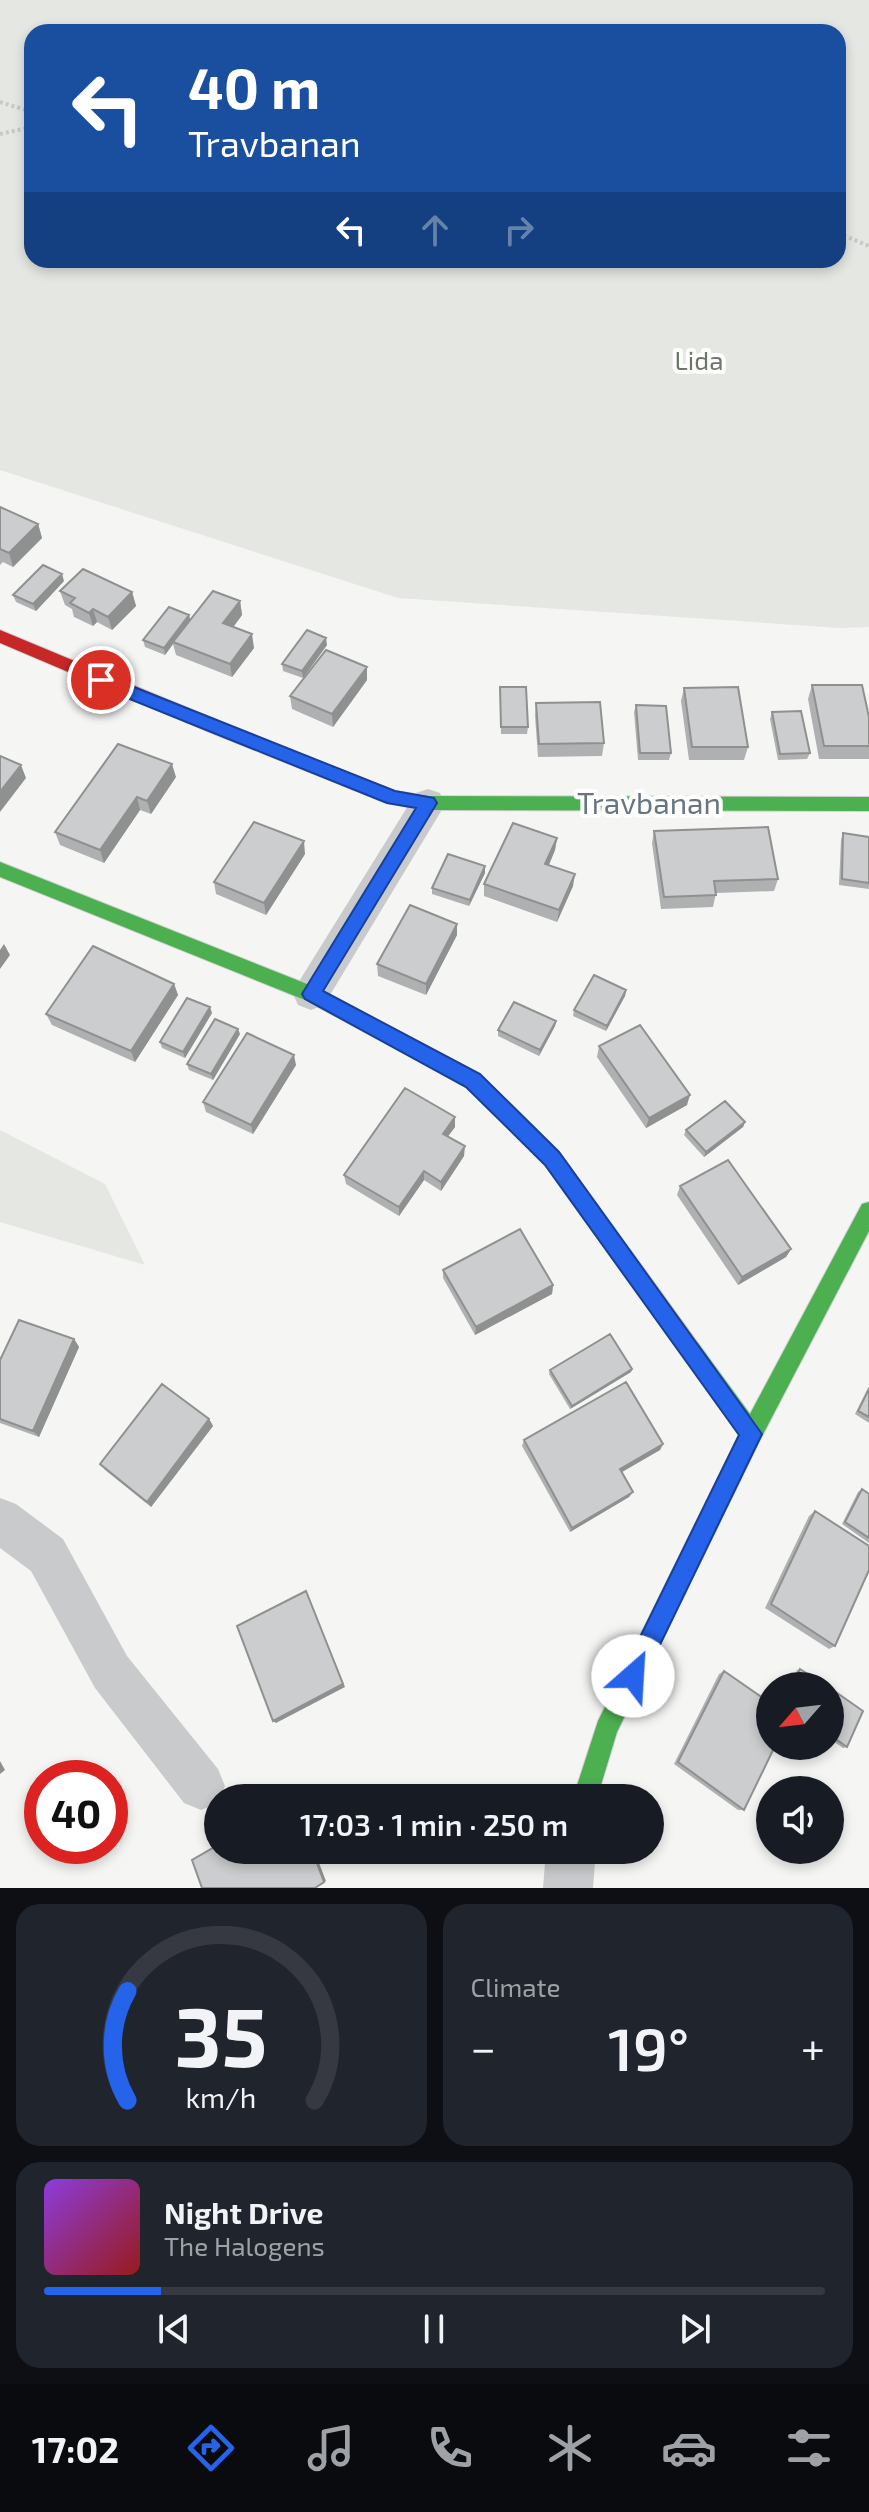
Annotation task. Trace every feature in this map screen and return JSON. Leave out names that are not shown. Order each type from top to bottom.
[{"type":"street","name":"Travbanan","points":[[0,636],[126,691],[393,798],[428,803],[869,804]]},
{"type":"street","points":[[311,994],[428,803]]},
{"type":"street","points":[[0,869],[311,994],[473,1080],[552,1158],[751,1434]]},
{"type":"street","points":[[589,1784],[606,1729],[751,1434],[869,1211]]},
{"type":"street","points":[[0,1520],[47,1555],[111,1672],[201,1786]]},
{"type":"street","points":[[568,1888],[570,1864]]},
{"type":"path","points":[[0,102],[24,110]]},
{"type":"path","points":[[0,134],[24,129]]},
{"type":"path","points":[[846,236],[869,246]]},
{"type":"green space","name":"Lida","points":[[0,0],[869,0],[869,627],[840,628],[398,598],[0,470]]},
{"type":"green space","points":[[0,1130],[105,1184],[145,1265],[0,1222]]},
{"type":"building","points":[[0,507],[38,524],[9,553],[0,549]]},
{"type":"building","points":[[43,565],[62,574],[33,604],[13,595]]},
{"type":"building","points":[[83,569],[132,592],[108,617],[93,609],[89,613],[70,603],[75,598],[60,591]]},
{"type":"building","points":[[213,591],[240,601],[223,623],[252,634],[230,664],[173,642]]},
{"type":"building","points":[[169,607],[189,615],[164,648],[143,640]]},
{"type":"building","points":[[307,630],[326,638],[302,671],[282,664]]},
{"type":"building","points":[[326,650],[367,667],[332,714],[290,696]]},
{"type":"building","points":[[812,685],[862,685],[869,717],[869,746],[824,746]]},
{"type":"building","points":[[500,687],[526,687],[528,727],[501,727]]},
{"type":"building","points":[[738,687],[748,747],[692,747],[684,688]]},
{"type":"building","points":[[600,702],[604,743],[539,744],[536,703]]},
{"type":"building","points":[[636,705],[666,706],[671,753],[640,753]]},
{"type":"building","points":[[801,711],[810,753],[780,754],[772,712]]},
{"type":"building","points":[[118,744],[172,764],[147,801],[137,797],[100,850],[55,832]]},
{"type":"building","points":[[0,756],[21,765],[0,792]]},
{"type":"building","points":[[254,822],[304,841],[264,903],[214,882]]},
{"type":"building","points":[[513,823],[557,838],[545,864],[575,874],[559,910],[484,884]]},
{"type":"building","points":[[768,827],[778,879],[714,881],[716,895],[664,897],[654,831]]},
{"type":"building","points":[[843,833],[869,837],[869,883],[842,879]]},
{"type":"building","points":[[448,854],[485,866],[470,900],[432,888]]},
{"type":"building","points":[[410,905],[457,924],[426,984],[377,964]]},
{"type":"building","points":[[93,946],[174,984],[131,1051],[46,1014]]},
{"type":"building","points":[[594,975],[626,990],[607,1026],[574,1010]]},
{"type":"building","points":[[187,998],[210,1007],[183,1052],[160,1042]]},
{"type":"building","points":[[514,1002],[556,1021],[540,1050],[498,1030]]},
{"type":"building","points":[[215,1019],[238,1029],[211,1074],[187,1064]]},
{"type":"building","points":[[640,1025],[690,1095],[649,1118],[599,1046]]},
{"type":"building","points":[[247,1033],[294,1055],[251,1125],[203,1102]]},
{"type":"building","points":[[405,1088],[455,1117],[443,1134],[465,1146],[441,1182],[424,1171],[399,1207],[344,1175]]},
{"type":"building","points":[[725,1101],[745,1122],[706,1152],[686,1130]]},
{"type":"building","points":[[728,1160],[791,1249],[742,1277],[680,1186]]},
{"type":"building","points":[[520,1229],[553,1285],[476,1327],[443,1270]]},
{"type":"building","points":[[19,1320],[74,1339],[33,1431],[0,1419],[0,1360]]},
{"type":"building","points":[[610,1334],[632,1369],[572,1406],[550,1370]]},
{"type":"building","points":[[626,1382],[663,1444],[620,1469],[633,1492],[572,1528],[524,1440]]},
{"type":"building","points":[[162,1384],[209,1419],[147,1502],[100,1464]]},
{"type":"building","points":[[869,1389],[869,1417],[858,1411]]},
{"type":"building","points":[[862,1489],[869,1494],[869,1538],[845,1522]]},
{"type":"building","points":[[815,1511],[869,1546],[869,1570],[835,1646],[771,1604]]},
{"type":"building","points":[[306,1591],[343,1684],[273,1721],[237,1626]]},
{"type":"building","points":[[724,1671],[756,1693],[756,1760],[768,1760],[760,1776],[756,1776],[756,1785],[744,1810],[678,1762]]},
{"type":"building","points":[[844,1698],[863,1711],[847,1747],[844,1745]]},
{"type":"building","points":[[204,1853],[204,1864],[317,1864],[324,1882],[315,1888],[202,1888],[192,1860]]},
{"type":"traffic: fast","points":[[213,726],[393,798],[428,803],[869,804]]},
{"type":"traffic: fast","points":[[0,869],[311,994],[473,1080],[515,1121]]},
{"type":"traffic: fast","points":[[589,1784],[606,1729],[751,1434],[869,1211]]},
{"type":"traffic: fast","points":[[691,1350],[751,1434]]},
{"type":"traffic: slow","points":[[515,1121],[552,1158],[691,1350]]},
{"type":"traffic: jam","points":[[0,636],[213,726]]},
{"type":"route","points":[[101,680],[393,798],[428,803],[311,994],[473,1080],[552,1158],[751,1434],[633,1676]]}]
